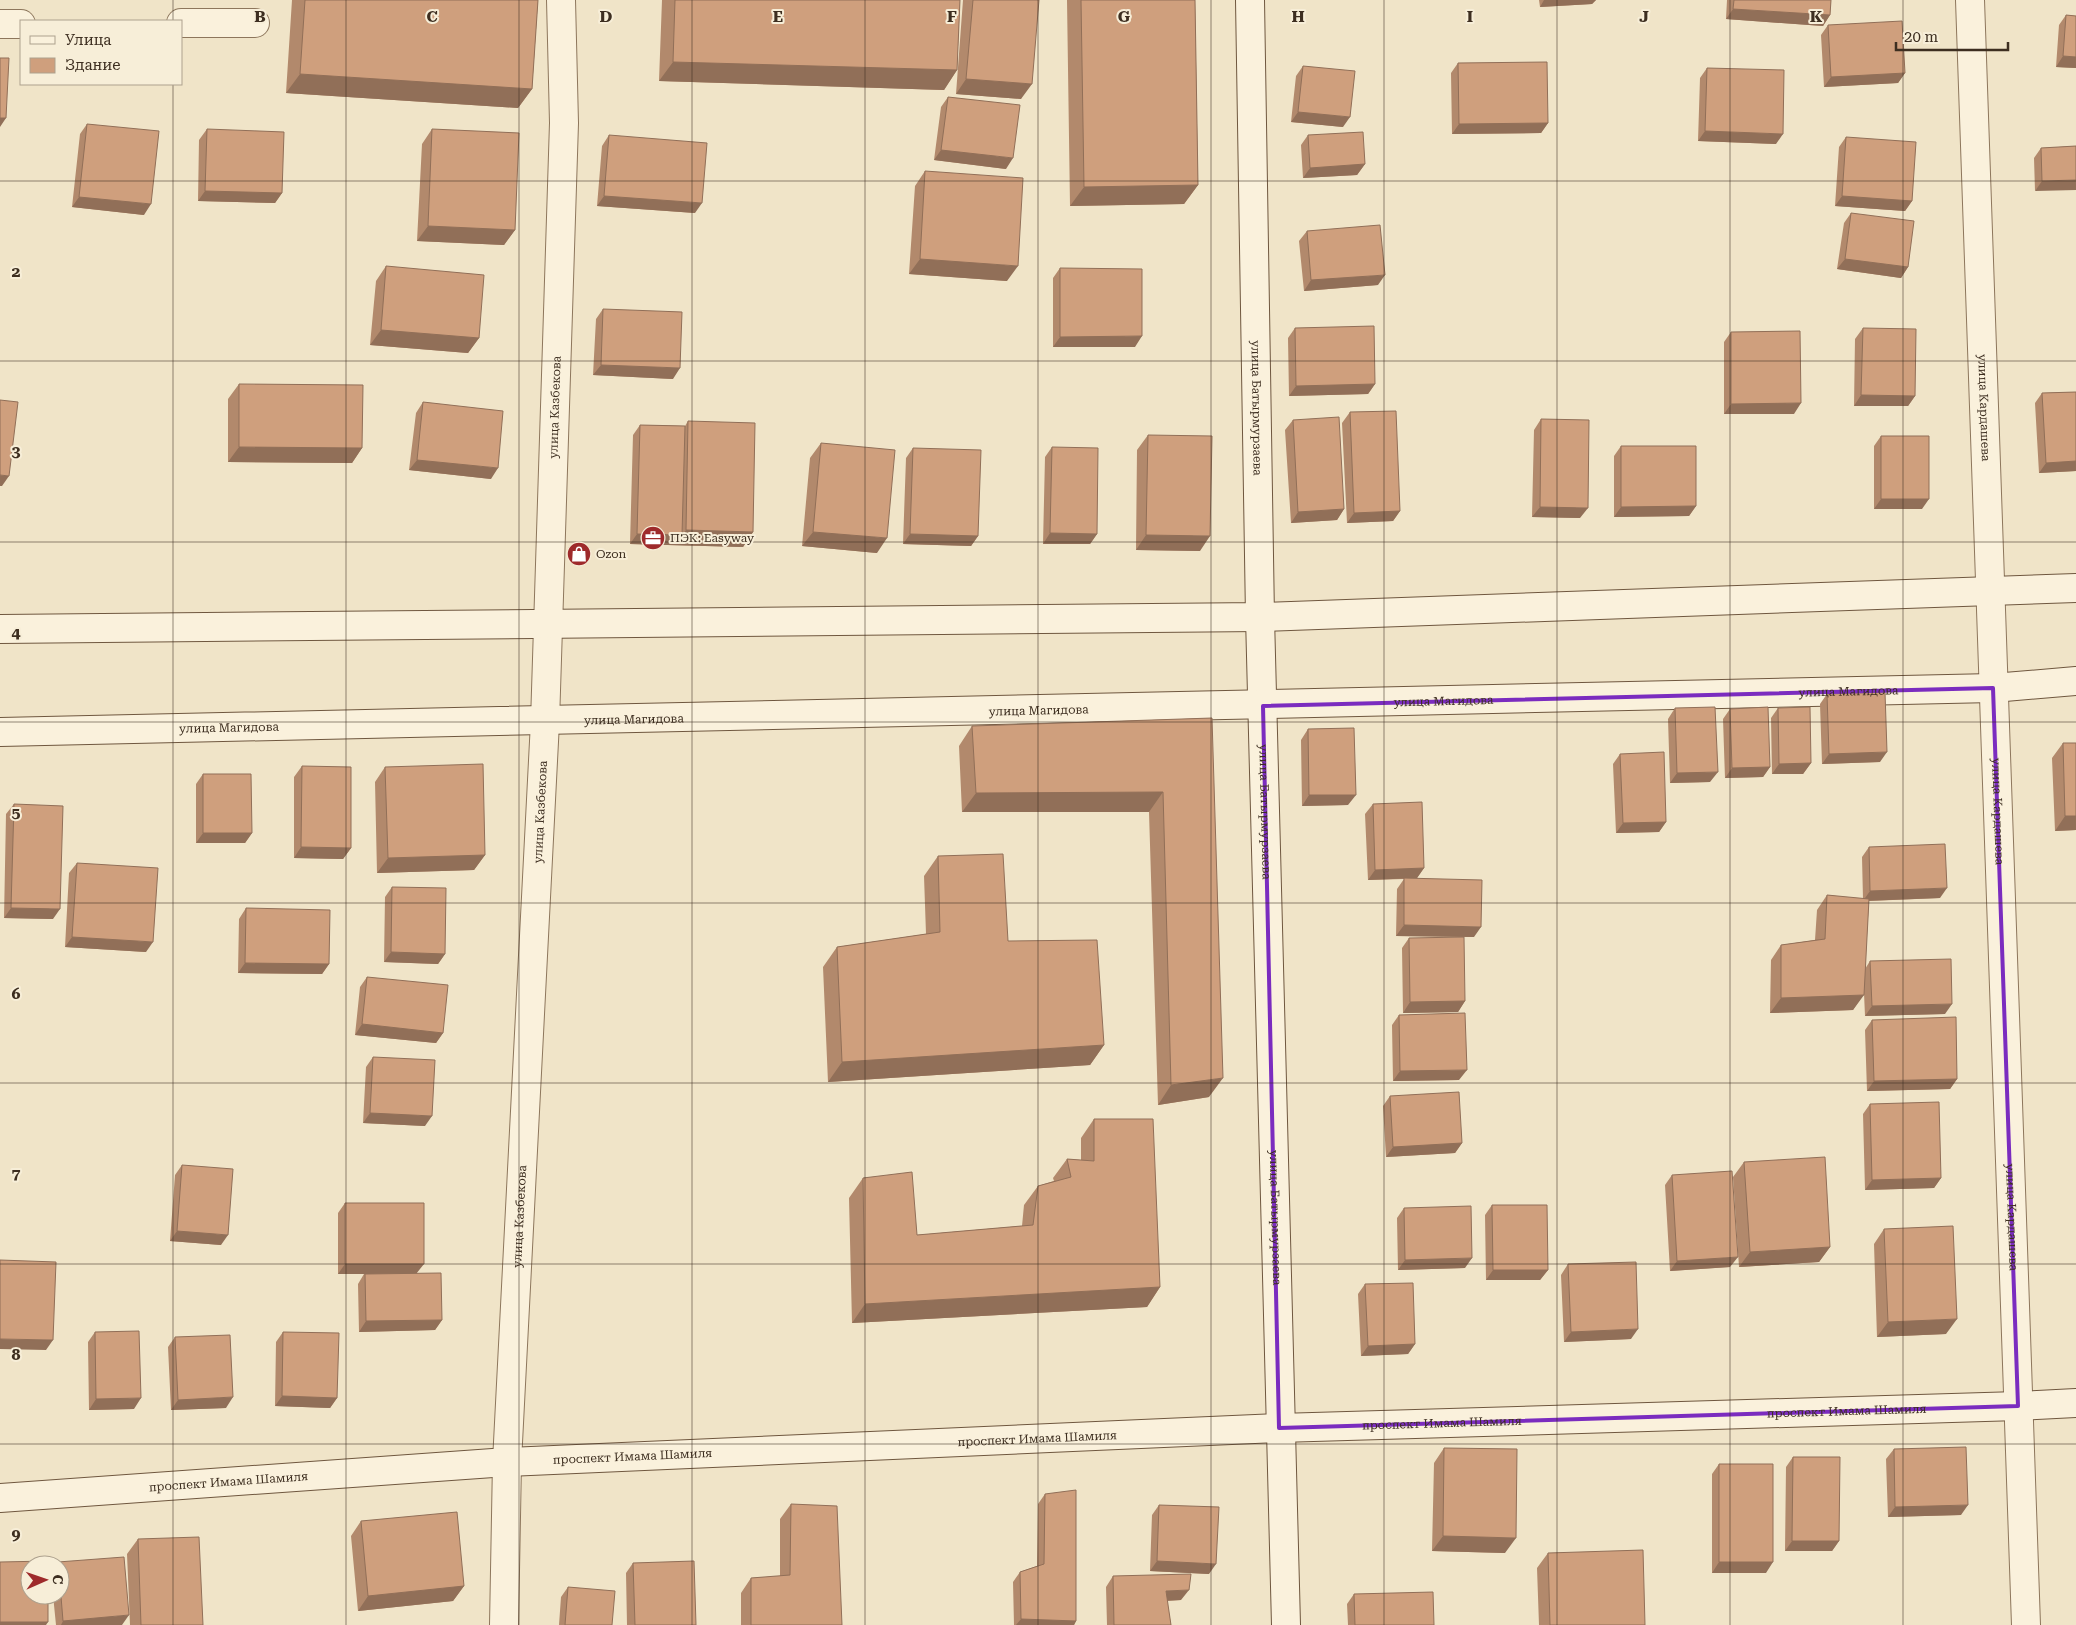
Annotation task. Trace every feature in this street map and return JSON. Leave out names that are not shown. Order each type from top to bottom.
[{"type":"main road","name":"улица Казбекова","points":[[504,1625],[507,1462],[545,722],[564,123],[561,0]]},
{"type":"main road","name":"улица Батырмурзаева","points":[[1250,0],[1260,617],[1279,1428],[1286,1625]]},
{"type":"main road","name":"улица Кардашева","points":[[1970,0],[2026,1625]]},
{"type":"main road","points":[[182,23],[255,23]]},
{"type":"main road","points":[[0,24],[20,24]]},
{"type":"main road","points":[[0,629],[1260,617],[2076,588]]},
{"type":"main road","name":"улица Магидова","points":[[0,732],[1263,706],[1993,688],[2076,682]]},
{"type":"main road","name":"проспект Имама Шамиля","points":[[0,1498],[507,1462],[1279,1428],[2076,1403]]},
{"type":"highlighted area","points":[[1993,688],[2018,1406],[1279,1428],[1263,706]]},
{"type":"building","points":[[305,0],[538,0],[532,89],[300,74]]},
{"type":"building","points":[[675,0],[960,0],[957,70],[673,62]]},
{"type":"building","points":[[973,0],[1039,0],[1032,84],[966,79]]},
{"type":"building","points":[[1081,0],[1195,0],[1198,185],[1084,187]]},
{"type":"building","points":[[1734,0],[1831,0],[1830,15],[1733,9]]},
{"type":"building","points":[[2066,15],[2076,16],[2076,57],[2063,56]]},
{"type":"building","points":[[1902,21],[1905,73],[1831,77],[1828,25]]},
{"type":"building","points":[[0,58],[9,58],[6,118],[0,118]]},
{"type":"building","points":[[1547,62],[1548,123],[1459,124],[1458,63]]},
{"type":"building","points":[[1303,66],[1355,71],[1350,117],[1298,112]]},
{"type":"building","points":[[1707,68],[1784,70],[1783,134],[1705,131]]},
{"type":"building","points":[[948,97],[1020,105],[1013,158],[941,150]]},
{"type":"building","points":[[87,124],[159,131],[151,204],[79,197]]},
{"type":"building","points":[[207,129],[284,132],[282,193],[205,191]]},
{"type":"building","points":[[432,129],[519,133],[515,230],[428,226]]},
{"type":"building","points":[[1363,132],[1365,164],[1310,168],[1308,135]]},
{"type":"building","points":[[609,135],[707,143],[702,203],[604,196]]},
{"type":"building","points":[[1846,137],[1916,142],[1912,201],[1842,196]]},
{"type":"building","points":[[2076,146],[2076,180],[2042,181],[2041,148]]},
{"type":"building","points":[[925,171],[1023,178],[1018,266],[920,259]]},
{"type":"building","points":[[1851,213],[1914,221],[1908,267],[1845,259]]},
{"type":"building","points":[[1380,225],[1385,275],[1311,280],[1307,231]]},
{"type":"building","points":[[386,266],[484,275],[479,338],[381,330]]},
{"type":"building","points":[[1060,268],[1142,269],[1142,336],[1060,337]]},
{"type":"building","points":[[603,309],[682,312],[680,368],[601,365]]},
{"type":"building","points":[[1374,326],[1375,384],[1296,386],[1295,328]]},
{"type":"building","points":[[1863,328],[1916,329],[1915,396],[1861,395]]},
{"type":"building","points":[[1800,331],[1801,403],[1731,404],[1731,332]]},
{"type":"building","points":[[239,384],[363,385],[362,448],[239,447]]},
{"type":"building","points":[[2076,392],[2076,461],[2046,463],[2042,393]]},
{"type":"building","points":[[0,400],[18,402],[9,476],[0,475]]},
{"type":"building","points":[[423,402],[503,411],[498,468],[417,460]]},
{"type":"building","points":[[1396,411],[1400,511],[1354,513],[1350,412]]},
{"type":"building","points":[[1339,417],[1344,509],[1298,512],[1293,420]]},
{"type":"building","points":[[1541,419],[1589,420],[1588,508],[1540,507]]},
{"type":"building","points":[[688,421],[755,423],[753,532],[686,530]]},
{"type":"building","points":[[640,425],[685,426],[682,535],[637,534]]},
{"type":"building","points":[[1148,435],[1212,436],[1210,536],[1146,535]]},
{"type":"building","points":[[1881,436],[1929,436],[1929,499],[1881,499]]},
{"type":"building","points":[[821,443],[895,450],[887,538],[813,532]]},
{"type":"building","points":[[1621,446],[1696,446],[1696,506],[1621,507]]},
{"type":"building","points":[[1052,447],[1098,448],[1097,534],[1050,533]]},
{"type":"building","points":[[913,448],[981,450],[978,536],[910,534]]},
{"type":"building","points":[[1885,692],[1887,752],[1829,754],[1827,694]]},
{"type":"building","points":[[1715,707],[1718,772],[1677,773],[1675,708]]},
{"type":"building","points":[[1768,707],[1770,767],[1732,768],[1730,709]]},
{"type":"building","points":[[1810,707],[1811,763],[1779,764],[1778,708]]},
{"type":"building","points":[[1212,718],[1223,1078],[1171,1085],[1163,792],[976,793],[972,726]]},
{"type":"building","points":[[1354,728],[1356,795],[1309,795],[1308,729]]},
{"type":"building","points":[[2063,743],[2076,743],[2076,816],[2065,816]]},
{"type":"building","points":[[1664,752],[1666,822],[1623,823],[1620,754]]},
{"type":"building","points":[[483,764],[485,855],[388,858],[385,767]]},
{"type":"building","points":[[302,766],[351,767],[351,848],[301,847]]},
{"type":"building","points":[[203,774],[251,774],[252,833],[203,833]]},
{"type":"building","points":[[1422,802],[1424,868],[1375,870],[1373,804]]},
{"type":"building","points":[[14,804],[63,806],[60,909],[11,908]]},
{"type":"building","points":[[1945,844],[1947,888],[1870,891],[1869,847]]},
{"type":"building","points":[[1003,854],[1008,941],[1097,940],[1104,1045],[842,1062],[837,947],[940,932],[938,856]]},
{"type":"building","points":[[77,863],[158,868],[153,942],[72,937]]},
{"type":"building","points":[[1404,878],[1482,880],[1481,927],[1404,925]]},
{"type":"building","points":[[392,887],[446,888],[445,954],[391,952]]},
{"type":"building","points":[[1827,895],[1869,899],[1864,995],[1781,998],[1781,945],[1825,939]]},
{"type":"building","points":[[246,908],[330,910],[329,964],[245,963]]},
{"type":"building","points":[[1464,937],[1465,1001],[1410,1002],[1409,938]]},
{"type":"building","points":[[1951,959],[1952,1004],[1872,1006],[1870,961]]},
{"type":"building","points":[[367,977],[448,985],[443,1033],[362,1024]]},
{"type":"building","points":[[1465,1013],[1467,1070],[1400,1071],[1399,1015]]},
{"type":"building","points":[[1956,1017],[1957,1079],[1874,1081],[1872,1020]]},
{"type":"building","points":[[373,1057],[435,1060],[432,1116],[370,1113]]},
{"type":"building","points":[[1459,1092],[1462,1143],[1393,1147],[1390,1096]]},
{"type":"building","points":[[1939,1102],[1941,1178],[1872,1180],[1870,1104]]},
{"type":"building","points":[[1094,1119],[1153,1119],[1160,1287],[865,1304],[863,1178],[912,1172],[917,1235],[1033,1225],[1038,1186],[1071,1177],[1067,1159],[1094,1161]]},
{"type":"building","points":[[1825,1157],[1830,1247],[1750,1252],[1744,1162]]},
{"type":"building","points":[[182,1165],[233,1169],[228,1235],[177,1231]]},
{"type":"building","points":[[1732,1171],[1738,1257],[1677,1261],[1672,1175]]},
{"type":"building","points":[[345,1203],[424,1203],[424,1264],[345,1264]]},
{"type":"building","points":[[1492,1205],[1547,1205],[1548,1270],[1493,1270]]},
{"type":"building","points":[[1471,1206],[1472,1258],[1405,1260],[1404,1208]]},
{"type":"building","points":[[1953,1226],[1957,1319],[1888,1322],[1884,1229]]},
{"type":"building","points":[[0,1260],[56,1262],[53,1340],[0,1339]]},
{"type":"building","points":[[1636,1262],[1638,1329],[1571,1332],[1568,1264]]},
{"type":"building","points":[[441,1273],[442,1320],[366,1321],[365,1274]]},
{"type":"building","points":[[1413,1283],[1415,1344],[1368,1346],[1365,1284]]},
{"type":"building","points":[[139,1331],[141,1398],[96,1399],[95,1332]]},
{"type":"building","points":[[283,1332],[339,1333],[337,1398],[282,1396]]},
{"type":"building","points":[[230,1335],[233,1397],[178,1400],[175,1337]]},
{"type":"building","points":[[1966,1447],[1968,1505],[1895,1507],[1894,1449]]},
{"type":"building","points":[[1444,1448],[1517,1449],[1516,1538],[1443,1536]]},
{"type":"building","points":[[1793,1457],[1840,1457],[1839,1541],[1792,1541]]},
{"type":"building","points":[[1719,1464],[1773,1464],[1773,1562],[1719,1562]]},
{"type":"building","points":[[1076,1490],[1076,1621],[1021,1619],[1020,1572],[1044,1564],[1045,1494]]},
{"type":"building","points":[[791,1504],[837,1506],[842,1625],[751,1625],[751,1578],[790,1575]]},
{"type":"building","points":[[1159,1505],[1219,1507],[1216,1564],[1157,1561]]},
{"type":"building","points":[[457,1512],[464,1586],[368,1596],[361,1521]]},
{"type":"building","points":[[199,1537],[203,1625],[141,1625],[138,1539]]},
{"type":"building","points":[[1643,1550],[1645,1625],[1550,1625],[1548,1553]]},
{"type":"building","points":[[124,1557],[129,1615],[63,1621],[62,1605],[70,1605],[70,1561]]},
{"type":"building","points":[[694,1561],[696,1625],[635,1625],[633,1563]]},
{"type":"building","points":[[0,1562],[20,1562],[20,1605],[48,1605],[48,1622],[0,1622]]},
{"type":"building","points":[[1191,1574],[1189,1590],[1166,1591],[1171,1625],[1114,1625],[1113,1576]]},
{"type":"building","points":[[568,1587],[615,1591],[612,1625],[565,1625]]},
{"type":"building","points":[[1433,1592],[1434,1625],[1355,1625],[1354,1594]]},
{"type":"place","name":"ПЭК: Easyway","points":[[653,538]]},
{"type":"place","name":"Ozon","points":[[579,554]]}]
